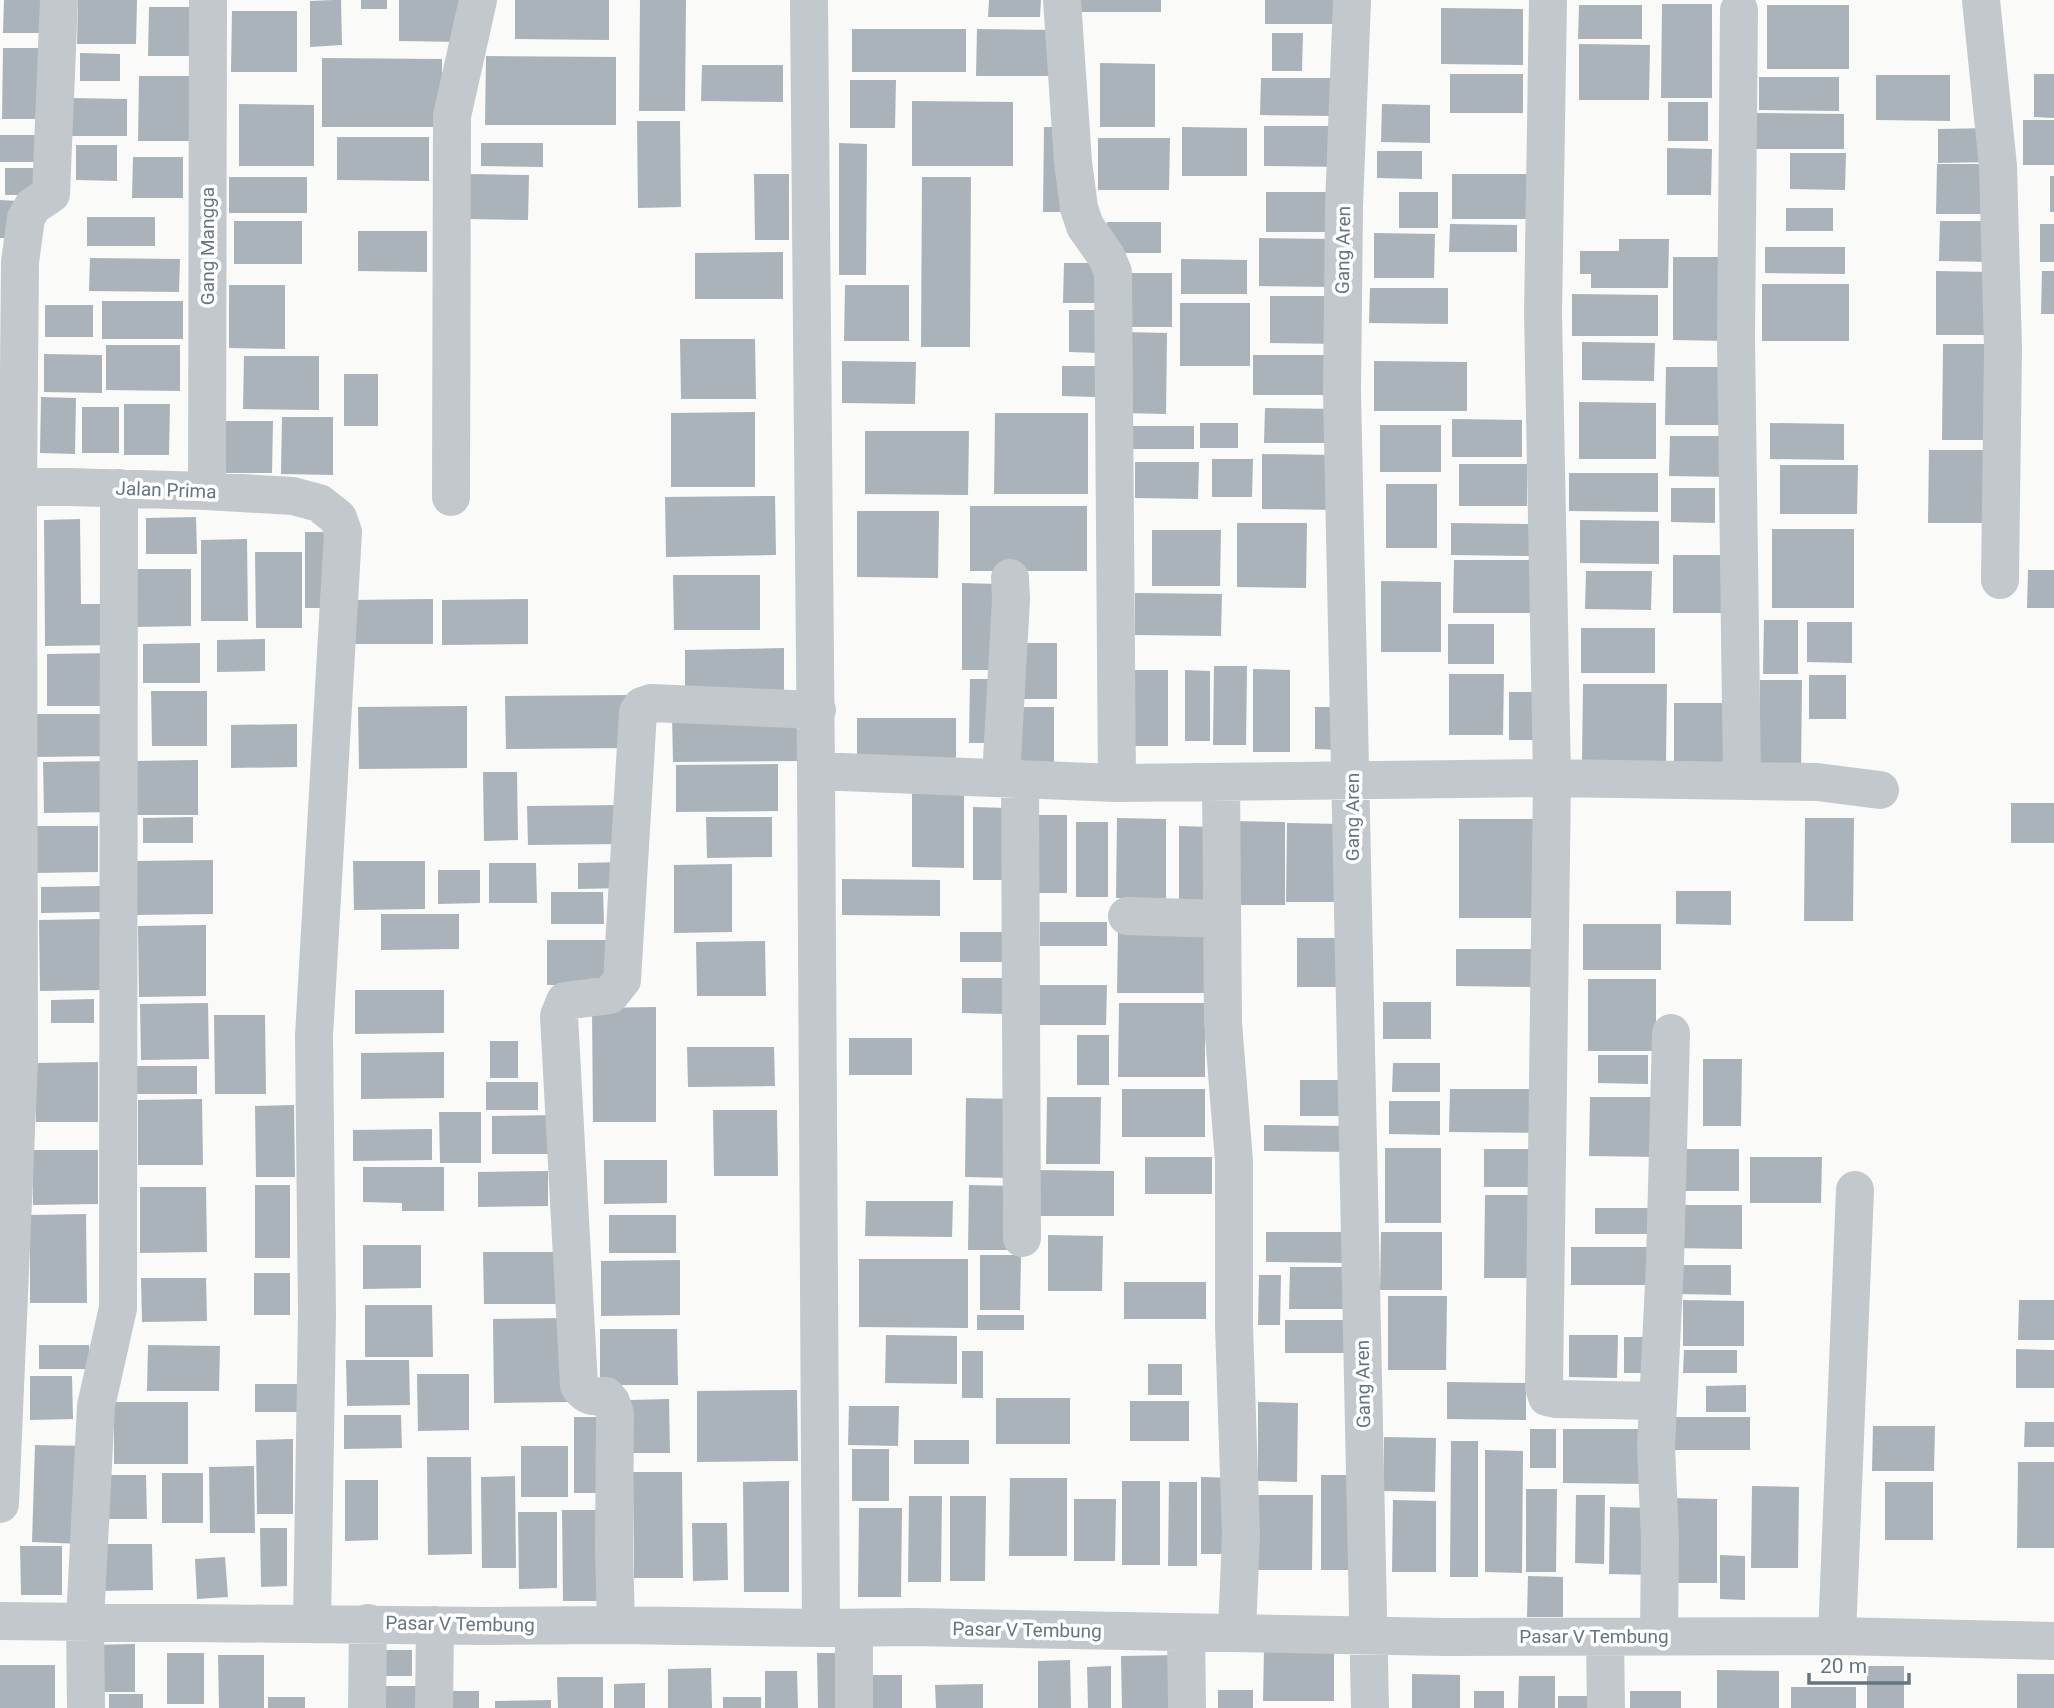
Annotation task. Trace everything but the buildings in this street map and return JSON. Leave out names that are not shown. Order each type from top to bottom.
[{"type":"street","points":[[0,1504],[19,1061],[9,485],[20,262],[26,218],[33,206],[51,194],[59,0]]},
{"type":"street","name":"Gang Mangga","points":[[207,491],[208,0]]},
{"type":"street","points":[[451,497],[452,116],[478,0]]},
{"type":"street","points":[[809,0],[817,771],[837,1628],[854,1708]]},
{"type":"street","points":[[1062,0],[1073,162],[1079,208],[1085,226],[1106,256],[1113,272],[1117,783]]},
{"type":"street","name":"Gang Aren","points":[[1352,0],[1344,205],[1342,391],[1370,1708]]},
{"type":"street","points":[[1548,0],[1543,313],[1552,778],[1544,1387],[1547,1397],[1557,1399],[1658,1401]]},
{"type":"street","points":[[1981,0],[1998,166],[2003,348],[2000,580]]},
{"type":"street","points":[[1739,10],[1736,338],[1742,781]]},
{"type":"street","name":"Jalan Prima","points":[[9,485],[293,496],[320,503],[338,518],[343,532],[314,1036],[317,1314],[312,1622]]},
{"type":"street","points":[[86,1708],[85,1621],[96,1406],[118,1308],[119,488]]},
{"type":"street","points":[[1010,578],[1011,779],[1022,1238]]},
{"type":"street","points":[[616,1625],[615,1414],[606,1396],[591,1397],[584,1394],[579,1386],[559,1016],[565,1001],[610,995],[622,980],[638,712],[642,706],[651,704],[817,710]]},
{"type":"street","points":[[817,771],[1117,783],[1552,778],[1829,783],[1880,790]]},
{"type":"street","points":[[1221,782],[1223,1023],[1234,1161],[1234,1325],[1241,1535],[1237,1632]]},
{"type":"street","points":[[1127,916],[1222,919]]},
{"type":"street","points":[[1659,1636],[1660,1540],[1656,1446],[1665,1264],[1671,1033]]},
{"type":"street","points":[[1837,1636],[1855,1190]]},
{"type":"street","name":"Pasar V Tembung","points":[[0,1621],[616,1625],[1445,1637],[1837,1636],[2054,1641]]},
{"type":"street","points":[[367,1708],[368,1623]]},
{"type":"street","points":[[434,1708],[435,1625]]},
{"type":"street","points":[[1186,1633],[1188,1708]]},
{"type":"street","points":[[1605,1637],[1606,1708]]}]
